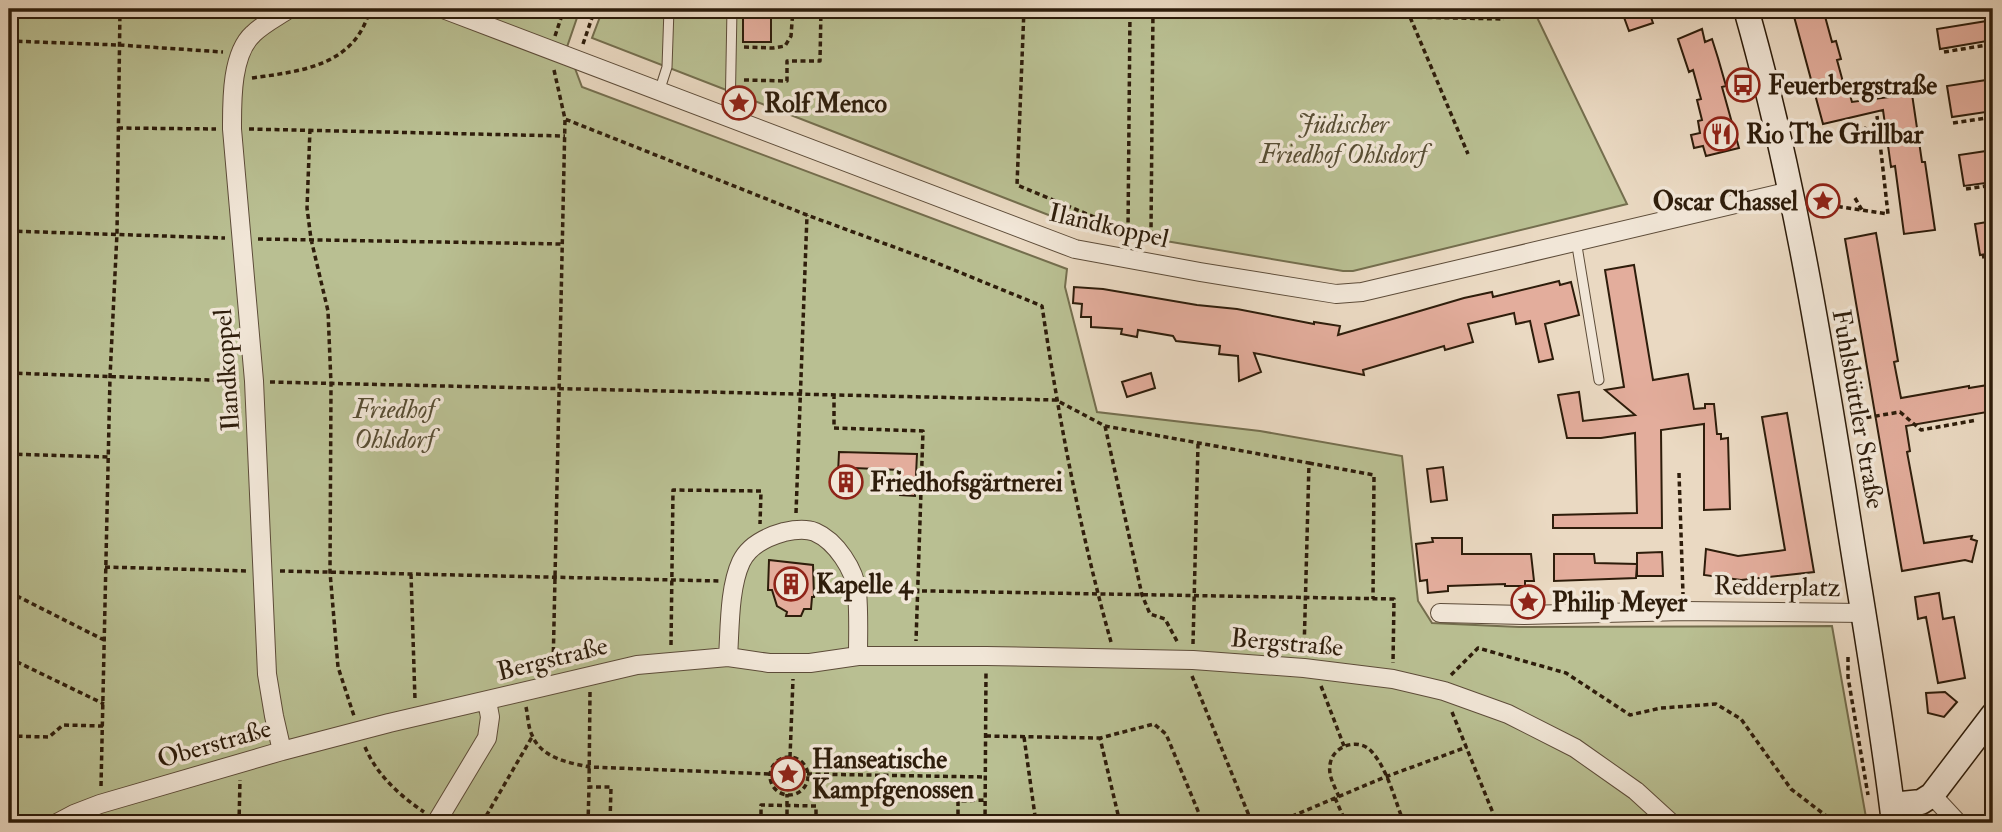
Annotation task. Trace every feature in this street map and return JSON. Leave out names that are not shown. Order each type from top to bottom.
[{"type":"main road","name":"Fuhlsbüttler Straße","points":[[1746,9],[1772,102],[1791,191],[1833,422],[1893,814]]},
{"type":"main road","points":[[1893,814],[1932,795],[1993,715]]},
{"type":"street","points":[[240,53],[251,35],[289,9]]},
{"type":"street","name":"Ilandkoppel","points":[[443,9],[1075,249],[1336,294],[1362,292],[1791,191]]},
{"type":"street","name":"Ilandkoppel","points":[[240,53],[232,94],[232,129],[254,381],[267,674],[282,751]]},
{"type":"street","points":[[729,657],[732,597],[741,562],[751,547],[770,536],[795,530],[815,532],[835,547],[850,570],[857,590],[858,656]]},
{"type":"street","name":"Redderplatz","points":[[1440,613],[1863,613]]},
{"type":"street","name":"Bergstraße","points":[[389,723],[637,665],[729,657],[769,663],[810,663],[858,656],[1115,658],[1189,660],[1309,669],[1445,685],[1575,748],[1636,791],[1671,823]]},
{"type":"street","points":[[436,822],[487,738],[490,717],[487,701]]},
{"type":"street","name":"Oberstraße","points":[[57,823],[100,804],[389,723]]},
{"type":"street","points":[[1932,795],[1958,823]]},
{"type":"lane","points":[[659,92],[667,67],[668,9]]},
{"type":"lane","points":[[730,118],[732,9]]},
{"type":"lane","points":[[1576,240],[1599,380]]},
{"type":"path","points":[[100,804],[110,377],[117,233],[120,9]]},
{"type":"path","points":[[235,81],[319,65],[349,49],[366,23],[370,9]]},
{"type":"path","points":[[553,685],[565,119],[550,50],[564,9]]},
{"type":"path","points":[[578,60],[595,9]]},
{"type":"path","points":[[732,47],[785,46],[790,36],[793,9]]},
{"type":"path","points":[[731,80],[787,81],[787,61],[820,61],[821,9]]},
{"type":"path","points":[[1153,10],[1151,231],[1128,231],[1017,185],[1026,9],[1153,10],[1504,19]]},
{"type":"path","points":[[1295,9],[1295,15]]},
{"type":"path","points":[[1410,9],[1410,17],[1468,154]]},
{"type":"path","points":[[1128,231],[1130,11]]},
{"type":"path","points":[[9,40],[240,53]]},
{"type":"path","points":[[1944,52],[1993,44]]},
{"type":"path","points":[[1821,204],[1888,214],[1877,116]]},
{"type":"path","points":[[1954,123],[1993,117]]},
{"type":"path","points":[[565,119],[1042,306],[1056,400],[1097,593],[1115,658]]},
{"type":"path","points":[[118,128],[310,129],[565,136]]},
{"type":"path","points":[[1864,128],[1879,133]]},
{"type":"path","points":[[310,129],[307,208],[311,239],[328,311],[331,384],[330,572],[338,667],[371,761],[400,795],[436,822]]},
{"type":"path","points":[[1966,189],[1993,185]]},
{"type":"path","points":[[1854,198],[1862,210]]},
{"type":"path","points":[[795,530],[807,215]]},
{"type":"path","points":[[9,231],[243,239],[564,244]]},
{"type":"path","points":[[1982,257],[1993,255]]},
{"type":"path","points":[[9,373],[331,384],[1056,400],[1105,426],[1374,475],[1374,599]]},
{"type":"path","points":[[834,394],[834,428],[923,431],[916,657]]},
{"type":"path","points":[[1858,419],[1900,412],[1921,430],[1977,420]]},
{"type":"path","points":[[1105,426],[1142,595],[1150,614],[1165,619],[1189,660],[1252,823]]},
{"type":"path","points":[[1189,660],[1199,444]]},
{"type":"path","points":[[9,454],[108,457]]},
{"type":"path","points":[[1309,463],[1304,597],[1309,669],[1344,746]]},
{"type":"path","points":[[1679,473],[1684,611]]},
{"type":"path","points":[[670,662],[673,490],[761,491],[760,542]]},
{"type":"path","points":[[105,567],[736,581]]},
{"type":"path","points":[[411,574],[412,667],[416,716]]},
{"type":"path","points":[[857,590],[1394,599],[1392,679]]},
{"type":"path","points":[[9,592],[104,640]]},
{"type":"path","points":[[1848,646],[1848,677],[1868,796]]},
{"type":"path","points":[[1497,823],[1445,685],[1478,648],[1566,673],[1630,715],[1661,708],[1716,704],[1741,719],[1791,789],[1825,815],[1829,823]]},
{"type":"path","points":[[985,823],[986,656]]},
{"type":"path","points":[[9,658],[104,704]]},
{"type":"path","points":[[790,757],[794,663]]},
{"type":"path","points":[[588,823],[590,676]]},
{"type":"path","points":[[523,691],[532,737],[546,752],[565,762],[590,767],[770,774]]},
{"type":"path","points":[[986,736],[1100,738],[1154,724],[1166,734],[1203,823]]},
{"type":"path","points":[[9,736],[48,737],[63,725],[103,726]]},
{"type":"path","points":[[482,823],[532,737]]},
{"type":"path","points":[[1024,737],[1036,823]]},
{"type":"path","points":[[1100,738],[1120,823]]},
{"type":"path","points":[[1346,823],[1330,765],[1336,752],[1344,746],[1362,745],[1371,750],[1404,823]]},
{"type":"path","points":[[1276,823],[1385,777],[1467,747]]},
{"type":"path","points":[[790,757],[800,761],[807,774],[804,787],[793,794],[787,794],[776,790],[770,774],[779,759],[790,757]]},
{"type":"path","points":[[239,823],[241,763]]},
{"type":"path","points":[[807,774],[985,777]]},
{"type":"path","points":[[589,787],[611,787],[610,823]]},
{"type":"path","points":[[787,794],[787,823]]},
{"type":"path","points":[[958,823],[958,801],[985,800]]},
{"type":"path","points":[[761,823],[761,805],[816,806],[816,823]]},
{"type":"green space","name":"Friedhof Ohlsdorf","points":[[9,9],[580,9],[567,47],[582,87],[1067,269],[1065,287],[1097,412],[1260,431],[1402,456],[1418,601],[1432,623],[1519,627],[1832,626],[1867,823],[9,823]]},
{"type":"green space","name":"Jüdischer Friedhof Ohlsdorf","points":[[603,9],[1533,9],[1627,204],[1353,271],[1077,226],[592,38]]},
{"type":"building","points":[[743,9],[771,9],[771,42],[743,42]]},
{"type":"building","points":[[1621,9],[1648,9],[1653,23],[1629,31]]},
{"type":"building","points":[[1792,9],[1823,9],[1832,42],[1836,41],[1841,59],[1837,60],[1846,93],[1849,92],[1852,102],[1912,94],[1935,230],[1904,234],[1895,166],[1891,167],[1883,110],[1823,124]]},
{"type":"building","points":[[1993,20],[1993,40],[1940,49],[1937,29]]},
{"type":"building","points":[[1702,29],[1705,42],[1712,39],[1718,58],[1726,86],[1722,87],[1739,148],[1706,156],[1703,146],[1694,148],[1691,135],[1700,133],[1698,121],[1702,120],[1697,100],[1701,99],[1693,70],[1689,72],[1678,39]]},
{"type":"building","points":[[1993,79],[1993,111],[1952,117],[1947,86]]},
{"type":"building","points":[[1993,150],[1993,182],[1964,186],[1959,155]]},
{"type":"building","points":[[1993,221],[1993,253],[1980,255],[1975,224]]},
{"type":"building","points":[[1876,233],[1898,361],[1894,362],[1901,398],[1988,385],[1993,411],[1906,426],[1910,451],[1907,452],[1924,543],[1972,536],[1971,539],[1977,541],[1972,562],[1965,560],[1902,571],[1845,239]]},
{"type":"building","points":[[1634,265],[1653,380],[1688,374],[1694,409],[1705,408],[1705,404],[1714,404],[1717,434],[1721,434],[1721,439],[1728,438],[1730,509],[1704,510],[1704,424],[1661,430],[1662,528],[1553,528],[1553,515],[1637,513],[1635,433],[1601,438],[1567,438],[1558,395],[1579,392],[1583,421],[1635,415],[1605,390],[1624,387],[1605,270]]},
{"type":"building","points":[[1559,281],[1560,285],[1571,282],[1579,315],[1545,324],[1553,359],[1539,362],[1530,321],[1516,324],[1514,313],[1468,324],[1473,342],[1445,350],[1444,346],[1363,370],[1364,375],[1254,353],[1261,372],[1239,381],[1238,356],[1219,354],[1220,346],[1176,341],[1173,336],[1138,330],[1137,337],[1121,334],[1122,329],[1091,327],[1091,317],[1081,317],[1082,304],[1073,303],[1074,287],[1103,289],[1340,326],[1338,335],[1464,298],[1492,292],[1493,297]]},
{"type":"building","points":[[1151,373],[1155,388],[1127,397],[1122,382]]},
{"type":"building","points":[[1787,413],[1814,572],[1741,580],[1704,575],[1706,549],[1738,556],[1785,550],[1762,417]]},
{"type":"building","name":"Friedhofsgärtnerei","points":[[839,452],[917,454],[915,496],[900,495],[900,470],[854,468],[853,497],[837,496]]},
{"type":"building","points":[[1443,467],[1447,500],[1431,502],[1427,469]]},
{"type":"building","points":[[1432,538],[1462,538],[1462,554],[1531,554],[1534,581],[1525,581],[1525,586],[1448,586],[1448,591],[1428,593],[1427,580],[1420,581],[1416,544],[1433,542]]},
{"type":"building","points":[[1662,552],[1663,576],[1637,576],[1637,553]]},
{"type":"building","points":[[1554,554],[1594,554],[1595,563],[1637,564],[1636,578],[1554,581]]},
{"type":"building","name":"Kapelle 4","points":[[769,560],[813,565],[814,597],[811,609],[804,609],[801,616],[786,616],[787,612],[777,606],[772,590],[768,590]]},
{"type":"building","points":[[1939,593],[1943,619],[1954,617],[1965,678],[1938,683],[1926,617],[1918,619],[1915,597]]},
{"type":"building","points":[[1945,692],[1957,702],[1944,717],[1928,713],[1926,693]]},
{"type":"place","name":"Feuerbergstraße","points":[[1743,85]]},
{"type":"place","name":"Rolf Menco","points":[[739,103]]},
{"type":"place","name":"Rio The Grillbar","points":[[1721,134]]},
{"type":"place","name":"Oscar Chassel","points":[[1823,201]]},
{"type":"place","name":"Friedhofsgärtnerei","points":[[846,482]]},
{"type":"place","name":"Kapelle 4","points":[[791,584]]},
{"type":"place","name":"Philip Meyer","points":[[1528,602]]},
{"type":"place","name":"Hanseatische Kampfgenossen","points":[[788,774]]}]
